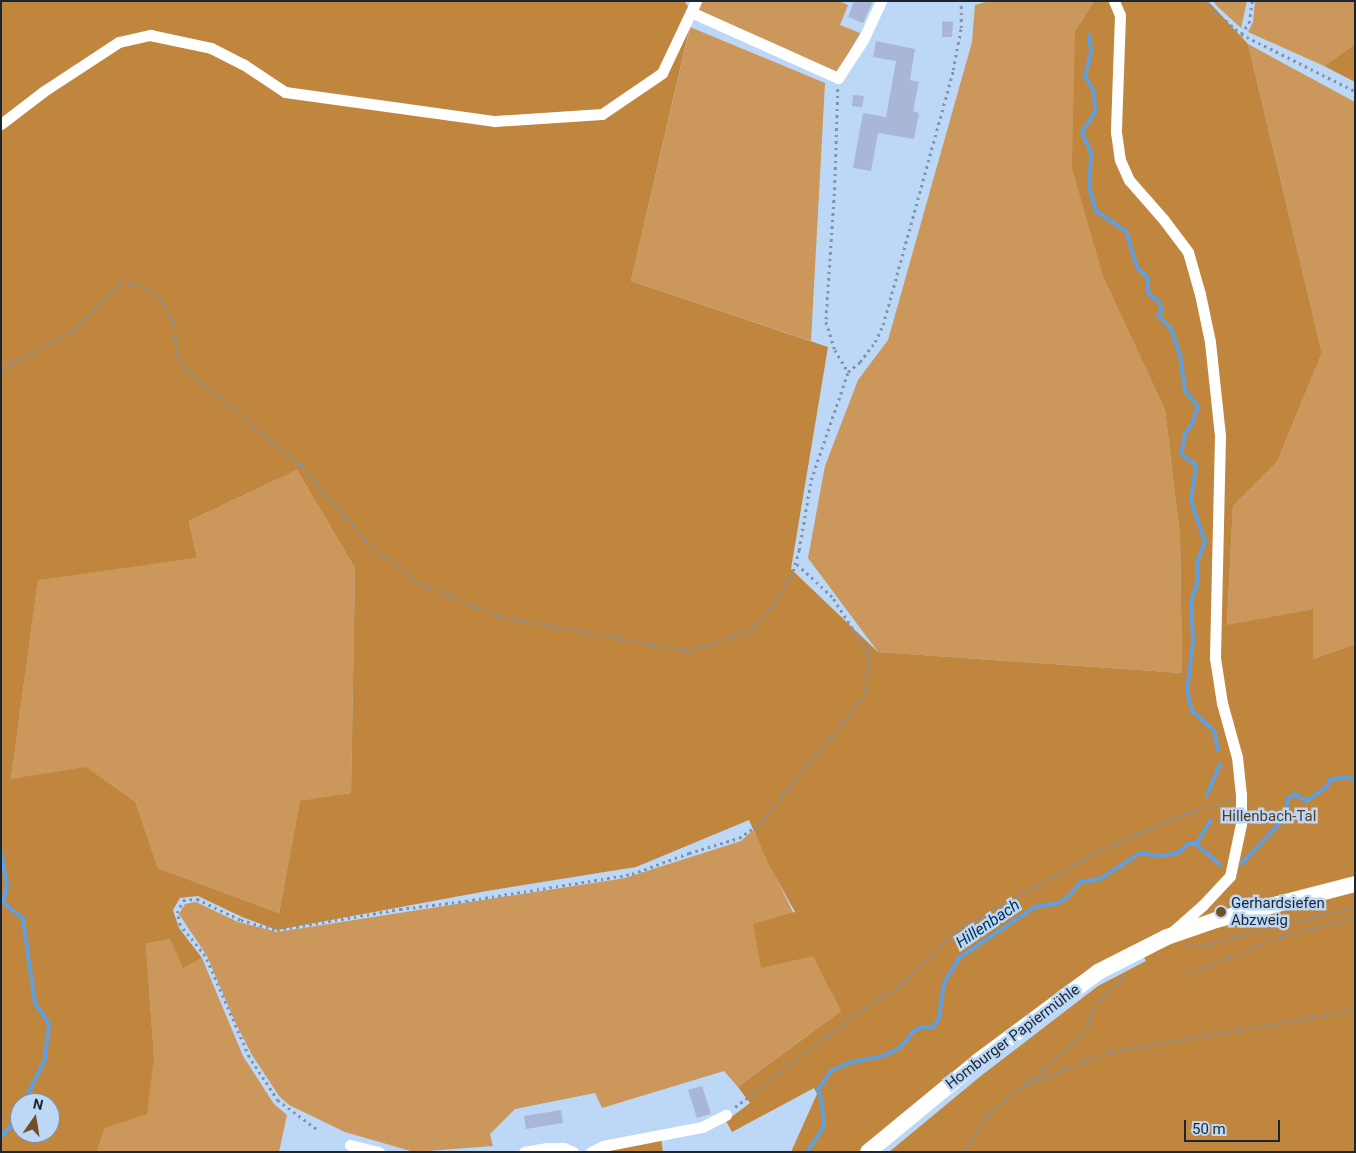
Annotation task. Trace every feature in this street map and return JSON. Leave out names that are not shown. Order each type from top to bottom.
[{"type":"main road","name":"Homburger Papiermühle","points":[[868,1152],[977,1062],[1098,972],[1166,937],[1216,920],[1355,884]]},
{"type":"street","points":[[1,124],[44,91],[119,42],[150,34],[211,48],[243,64],[285,92],[495,121],[602,114],[662,73],[693,13],[696,1]]},
{"type":"street","points":[[693,13],[838,78],[863,40],[881,1]]},
{"type":"street","points":[[1114,1],[1120,15],[1116,132],[1120,160],[1129,180],[1164,220],[1188,252],[1200,294],[1210,342],[1220,436],[1215,658],[1222,703],[1237,757],[1241,794],[1241,824],[1230,876],[1203,905],[1166,937]]},
{"type":"street","points":[[591,1152],[603,1146],[702,1127],[726,1115]]},
{"type":"street","points":[[350,1145],[379,1152]]},
{"type":"street","points":[[524,1152],[546,1148],[564,1148],[573,1152]]},
{"type":"path","points":[[1,369],[73,331],[122,282],[139,284],[160,298],[174,322],[177,351],[184,368],[301,465],[366,541],[417,582],[498,616],[690,651],[752,629],[773,604],[795,563],[811,480],[848,372],[860,362],[875,342],[883,325],[953,70],[961,28],[961,1]]},
{"type":"path","points":[[1207,1],[1216,12],[1242,34],[1355,91]]},
{"type":"path","points":[[1242,34],[1249,23],[1252,1]]},
{"type":"path","points":[[838,78],[835,187],[826,322],[835,350],[848,372]]},
{"type":"path","points":[[316,1129],[278,1101],[249,1057],[205,956],[180,925],[176,913],[183,900],[197,899],[241,920],[277,930],[400,908],[466,901],[632,874],[689,853],[739,838],[761,823],[864,696],[870,656],[832,597],[795,563]]},
{"type":"path","points":[[726,1115],[766,1081],[864,1008],[898,987],[960,928],[1093,854],[1172,818],[1232,799],[1241,794]]},
{"type":"path","points":[[1186,946],[1205,945],[1355,907]]},
{"type":"path","points":[[1187,975],[1279,937],[1355,918]]},
{"type":"path","points":[[964,1152],[985,1118],[1084,1034],[1096,1003],[1126,974]]},
{"type":"path","points":[[1024,1085],[1112,1051],[1355,1010]]},
{"type":"shaded area","points":[[702,1],[839,1],[848,5],[840,25],[860,33],[836,75],[699,10]]},
{"type":"shaded area","points":[[989,1],[1094,1],[1075,31],[1104,279],[1165,410],[1180,536],[1182,673],[878,652],[808,558],[825,466],[858,380],[888,340],[972,42],[975,5]]},
{"type":"shaded area","points":[[1213,1],[1247,1],[1241,28],[1218,7]]},
{"type":"shaded area","points":[[1255,1],[1355,1],[1355,44],[1324,66],[1248,32],[1253,22]]},
{"type":"shaded area","points":[[690,27],[825,83],[811,341],[631,281]]},
{"type":"shaded area","points":[[1248,44],[1355,102],[1355,644],[1313,659],[1313,609],[1227,626],[1233,506],[1277,462],[1322,353]]},
{"type":"shaded area","points":[[297,470],[355,568],[351,793],[300,802],[279,913],[158,868],[136,803],[11,779],[38,579],[197,558],[189,521]]},
{"type":"shaded area","points":[[753,830],[841,1011],[738,1087],[724,1071],[602,1108],[595,1093],[515,1109],[490,1134],[493,1146],[414,1152],[345,1132],[289,1105],[279,1096],[252,1055],[235,1022],[207,956],[179,914],[185,904],[196,902],[238,922],[277,932],[625,878],[741,841]]},
{"type":"shaded area","points":[[170,939],[183,967],[202,958],[243,1056],[274,1104],[287,1115],[279,1152],[97,1152],[105,1128],[154,1057],[146,944]]},
{"type":"green space","name":"Hillenbach-Tal","points":[[1,1],[684,1],[693,13],[631,281],[828,347],[791,569],[878,652],[1182,673],[1180,536],[1165,410],[1104,279],[1072,168],[1075,31],[1094,1],[1208,1],[1248,44],[1322,353],[1277,462],[1233,506],[1227,625],[1313,609],[1313,659],[1355,644],[1355,1152],[889,1152],[982,1075],[1098,986],[1146,961],[1138,946],[864,1152],[791,1152],[817,1094],[814,1088],[732,1132],[726,1121],[750,1103],[738,1087],[841,1011],[813,956],[761,968],[753,924],[795,912],[768,863],[749,820],[636,867],[487,891],[277,930],[242,917],[198,896],[180,898],[173,910],[179,928],[202,958],[183,968],[170,939],[146,944],[154,1057],[147,1114],[105,1128],[97,1152],[1,1152]],"holes":[[[297,470],[355,568],[351,793],[300,801],[279,913],[158,868],[136,803],[86,767],[11,779],[38,580],[197,558],[189,521]]]},
{"type":"green space","points":[[1355,44],[1355,82],[1324,66]]},
{"type":"green space","points":[[661,1138],[663,1152],[602,1152]]},
{"type":"building","points":[[854,1],[873,1],[863,23],[848,17]]},
{"type":"building","points":[[942,21],[953,22],[952,37],[942,37]]},
{"type":"building","points":[[876,41],[915,49],[910,80],[919,82],[913,111],[919,113],[914,139],[878,133],[871,171],[853,168],[863,113],[886,117],[896,61],[873,57]]},
{"type":"building","points":[[853,95],[864,96],[862,107],[852,106]]},
{"type":"building","points":[[702,1086],[711,1114],[697,1118],[688,1090]]},
{"type":"building","points":[[561,1110],[563,1123],[526,1129],[524,1116]]},
{"type":"waterway","points":[[1089,35],[1091,52],[1085,76],[1094,92],[1095,112],[1082,132],[1091,153],[1089,187],[1096,211],[1126,231],[1137,268],[1148,278],[1148,293],[1159,302],[1162,310],[1158,315],[1171,329],[1180,355],[1185,391],[1198,406],[1192,424],[1185,434],[1181,454],[1196,465],[1191,501],[1205,542],[1197,562],[1197,584],[1191,601],[1193,641],[1187,691],[1192,711],[1214,731],[1218,750]]},
{"type":"waterway","points":[[1207,795],[1220,764]]},
{"type":"waterway","name":"Hillenbach","points":[[1242,863],[1285,818],[1288,798],[1295,794],[1306,801],[1328,786],[1329,780],[1348,777],[1355,780]]},
{"type":"waterway","points":[[1196,844],[1211,820]]},
{"type":"waterway","name":"Hillenbach","points":[[807,1152],[824,1127],[822,1102],[818,1090],[831,1071],[849,1063],[886,1055],[901,1047],[914,1031],[921,1027],[933,1027],[939,1018],[944,983],[959,958],[1035,907],[1059,903],[1068,897],[1081,882],[1100,879],[1140,853],[1161,856],[1178,853],[1188,844],[1196,844],[1220,865]]},
{"type":"waterway","points":[[1,851],[7,885],[3,902],[23,919],[35,1003],[49,1024],[45,1059],[29,1093]]},
{"type":"waterway","points":[[1,1136],[10,1127]]},
{"type":"place","name":"Gerhardsiefen Abzweig","points":[[1221,912]]}]
